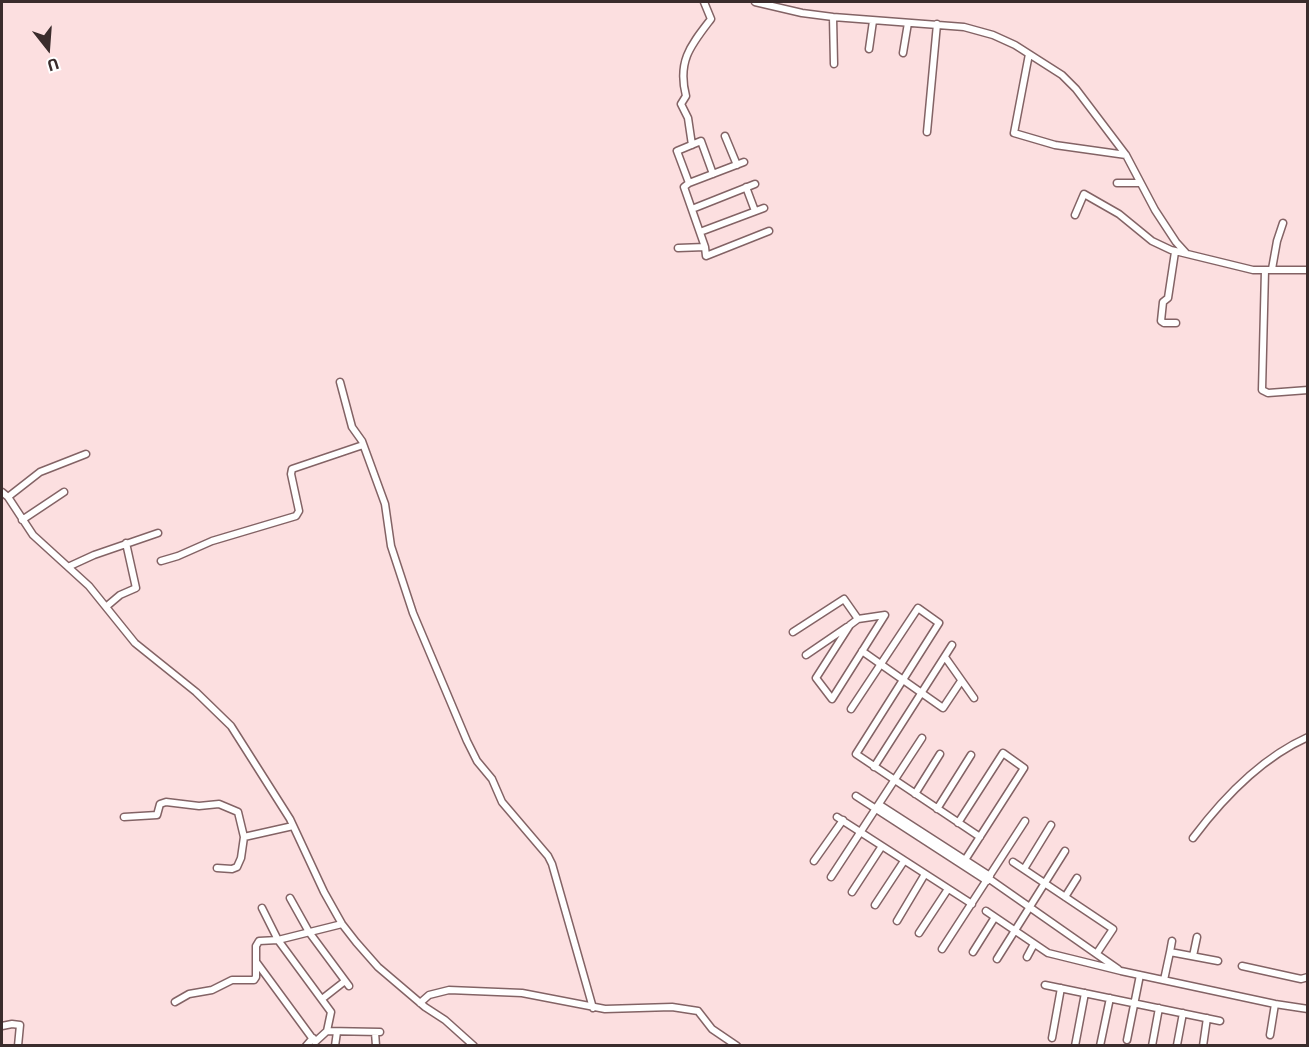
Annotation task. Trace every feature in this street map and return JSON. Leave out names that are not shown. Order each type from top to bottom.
[{"type":"street","points":[[692,145],[688,118],[681,104],[686,96],[682,81],[688,49],[711,19],[704,2]]},
{"type":"street","points":[[755,2],[802,13],[833,17],[964,27],[987,33],[1029,54],[1070,82],[1107,128],[1126,155],[1156,213],[1186,253]]},
{"type":"street","points":[[833,17],[834,64]]},
{"type":"street","points":[[869,49],[873,21]]},
{"type":"street","points":[[903,53],[908,23]]},
{"type":"street","points":[[927,132],[937,24]]},
{"type":"street","points":[[1029,54],[1013,132],[1055,145],[1126,155]]},
{"type":"street","points":[[724,136],[737,165]]},
{"type":"street","points":[[689,183],[677,151],[701,141],[714,174]]},
{"type":"street","points":[[744,162],[684,187],[706,256],[769,231]]},
{"type":"street","points":[[1117,183],[1140,183]]},
{"type":"street","points":[[692,209],[755,184]]},
{"type":"street","points":[[746,188],[755,211]]},
{"type":"street","points":[[1075,214],[1085,194],[1119,214],[1152,241],[1174,252],[1253,270],[1308,270]]},
{"type":"street","points":[[700,232],[764,208]]},
{"type":"street","points":[[1283,223],[1269,270],[1262,390],[1268,393],[1308,390]]},
{"type":"street","points":[[678,248],[705,247]]},
{"type":"street","points":[[1174,252],[1168,298],[1163,302],[1161,322],[1176,323]]},
{"type":"street","points":[[340,382],[352,427],[363,445],[386,504],[387,528],[393,555],[428,650],[477,761],[492,779],[507,809],[548,856],[552,864],[593,1008]]},
{"type":"street","points":[[161,561],[212,541],[296,516],[298,511],[292,469],[363,445]]},
{"type":"street","points":[[8,497],[40,472],[86,454]]},
{"type":"street","points":[[2,492],[8,497],[33,535],[70,566],[107,606],[135,643],[196,692],[231,726],[293,826],[342,924],[378,966],[474,1046]]},
{"type":"street","points":[[22,520],[64,492]]},
{"type":"street","points":[[70,566],[126,543],[158,533]]},
{"type":"street","points":[[107,606],[120,595],[136,588],[126,543]]},
{"type":"street","points":[[793,632],[844,598],[858,619]]},
{"type":"street","points":[[851,709],[918,608],[939,623],[856,754],[980,837]]},
{"type":"street","points":[[806,655],[858,619],[885,615],[832,699],[816,678],[850,625]]},
{"type":"street","points":[[874,766],[952,645]]},
{"type":"street","points":[[862,651],[943,708],[961,681]]},
{"type":"street","points":[[945,657],[974,698]]},
{"type":"street","points":[[1193,838],[1233,791],[1289,745],[1308,737]]},
{"type":"street","points":[[831,878],[922,738]]},
{"type":"street","points":[[958,823],[1003,753],[1024,768],[965,860]]},
{"type":"street","points":[[915,794],[940,754]]},
{"type":"street","points":[[937,809],[971,755]]},
{"type":"street","points":[[856,796],[965,860],[988,878]]},
{"type":"street","points":[[124,817],[138,818],[157,815],[160,804],[166,802],[199,806],[219,804],[238,812],[244,837],[241,858],[237,867],[217,868]]},
{"type":"street","points":[[878,807],[988,878],[1121,971]]},
{"type":"street","points":[[814,861],[840,818],[972,904]]},
{"type":"street","points":[[942,949],[1025,821]]},
{"type":"street","points":[[1024,869],[1051,825]]},
{"type":"street","points":[[244,837],[293,826]]},
{"type":"street","points":[[852,892],[882,846]]},
{"type":"street","points":[[997,959],[1065,851]]},
{"type":"street","points":[[875,905],[904,861]]},
{"type":"street","points":[[1013,862],[1113,929],[1097,953]]},
{"type":"street","points":[[897,921],[925,874]]},
{"type":"street","points":[[1065,897],[1077,879]]},
{"type":"street","points":[[919,933],[948,889]]},
{"type":"street","points":[[290,898],[309,932],[347,984],[322,999]]},
{"type":"street","points":[[256,963],[315,1042],[327,1032],[331,1012],[278,940],[262,908]]},
{"type":"street","points":[[986,911],[1048,953],[1121,971],[1308,1009]]},
{"type":"street","points":[[973,952],[995,917]]},
{"type":"street","points":[[175,1002],[189,994],[212,990],[232,980],[254,980],[257,942],[278,940],[342,924]]},
{"type":"street","points":[[1193,956],[1197,937]]},
{"type":"street","points":[[1164,980],[1172,941]]},
{"type":"street","points":[[1027,957],[1035,944]]},
{"type":"street","points":[[1170,951],[1218,961]]},
{"type":"street","points":[[1242,966],[1301,979],[1308,977]]},
{"type":"street","points":[[1127,1040],[1140,975]]},
{"type":"street","points":[[1045,985],[1220,1021]]},
{"type":"street","points":[[1052,1038],[1061,988]]},
{"type":"street","points":[[420,1003],[429,995],[449,990],[522,993],[593,1008],[672,1007],[698,1011],[712,1029],[737,1046]]},
{"type":"street","points":[[1075,1046],[1085,993]]},
{"type":"street","points":[[1100,1046],[1110,998]]},
{"type":"street","points":[[1270,1035],[1275,1004]]},
{"type":"street","points":[[1152,1046],[1159,1008]]},
{"type":"street","points":[[1177,1045],[1183,1013]]},
{"type":"street","points":[[1203,1046],[1207,1018]]},
{"type":"street","points":[[2,1026],[20,1025],[18,1046]]},
{"type":"street","points":[[327,1032],[378,1032],[376,1046]]},
{"type":"street","points":[[335,1046],[337,1032]]},
{"type":"street","points":[[306,1046],[313,1038]]}]
